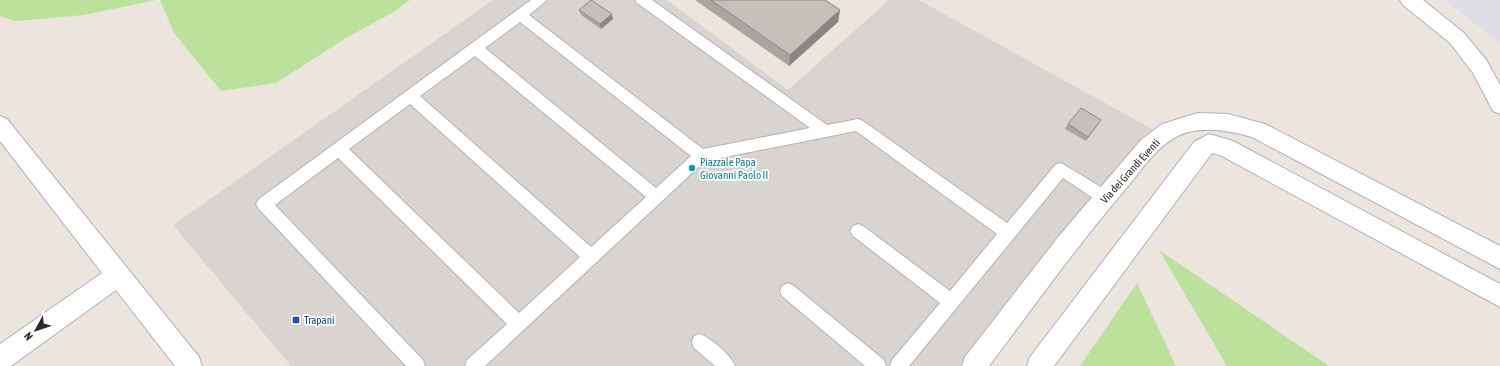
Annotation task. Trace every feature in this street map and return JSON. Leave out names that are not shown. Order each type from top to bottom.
[{"type":"street","points":[[1410,0],[1457,38],[1480,67],[1500,104]]},
{"type":"street","name":"Via dei Grandi Eventi","points":[[974,366],[1104,197],[1155,140],[1176,127],[1197,123],[1227,121],[1258,130],[1500,258]]},
{"type":"street","points":[[0,125],[190,366]]},
{"type":"street","points":[[1039,366],[1202,148],[1209,143],[1225,147],[1500,296]]},
{"type":"street","points":[[1442,264],[1455,234]]},
{"type":"street","points":[[0,359],[118,275]]},
{"type":"lane","points":[[416,366],[264,204],[540,0]]},
{"type":"lane","points":[[642,0],[825,131]]},
{"type":"lane","points":[[520,15],[701,156]]},
{"type":"lane","points":[[475,48],[656,197]]},
{"type":"lane","points":[[410,96],[591,257]]},
{"type":"lane","points":[[473,366],[701,156],[858,125],[1008,233]]},
{"type":"lane","points":[[339,149],[519,324]]},
{"type":"lane","points":[[898,366],[1061,169],[1104,197]]},
{"type":"lane","points":[[858,231],[951,302]]},
{"type":"lane","points":[[788,291],[878,366]]},
{"type":"lane","points":[[700,342],[727,366]]},
{"type":"shaded area","name":"Piazzale Papa Giovanni Paolo II","points":[[493,0],[667,0],[788,90],[889,0],[919,0],[1163,135],[974,366],[291,366],[173,225]]},
{"type":"shaded area","points":[[1445,0],[1500,0],[1500,44],[1496,40]]},
{"type":"green space","points":[[0,0],[156,0],[84,15],[16,21],[0,16]]},
{"type":"green space","points":[[160,0],[410,0],[392,13],[346,38],[276,83],[221,91],[174,33]]},
{"type":"green space","points":[[1159,250],[1329,366],[1227,366]]},
{"type":"green space","points":[[1137,283],[1176,366],[1080,366]]},
{"type":"building","points":[[591,0],[612,14],[600,24],[579,10]]},
{"type":"building","points":[[711,0],[825,0],[840,10],[790,55]]},
{"type":"building","points":[[1081,108],[1101,120],[1088,137],[1068,124]]},
{"type":"place","name":"Piazzale Papa Giovanni Paolo II","points":[[692,168]]},
{"type":"place","name":"Trapani","points":[[296,320]]}]
